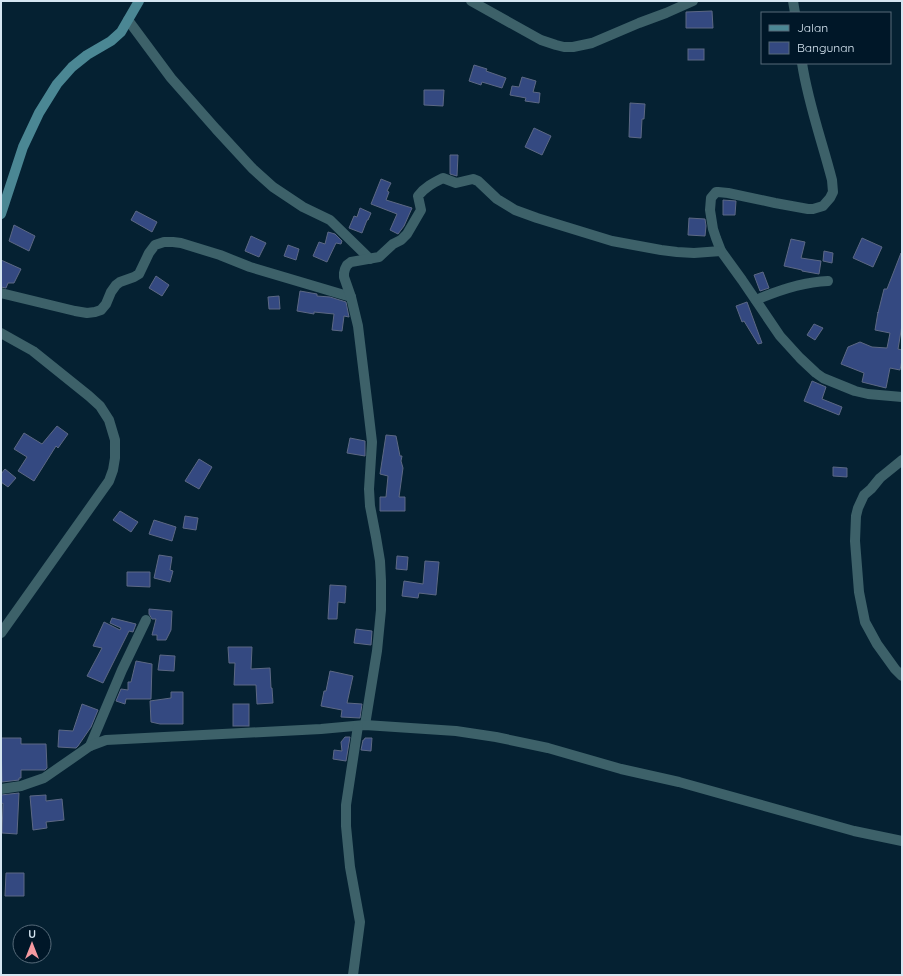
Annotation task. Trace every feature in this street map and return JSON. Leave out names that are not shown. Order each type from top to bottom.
[{"type":"street","points":[[1,214],[23,147],[39,113],[57,84],[72,67],[87,55],[111,41],[121,32],[139,1]]},
{"type":"street","points":[[471,1],[542,40],[564,47],[573,47],[592,43],[693,1]]},
{"type":"street","points":[[793,1],[794,12]]},
{"type":"street","points":[[128,20],[171,78],[253,169],[273,187],[303,207],[330,220],[370,259]]},
{"type":"street","points":[[802,64],[807,92],[832,180],[832,195],[823,206],[808,209],[716,192],[711,198],[710,210],[713,229],[721,251],[780,336],[816,373],[828,380],[855,391],[868,394],[902,397]]},
{"type":"street","points":[[353,975],[360,922],[350,867],[346,826],[346,805],[377,651],[381,610],[381,581],[380,561],[370,506],[369,489],[372,442],[358,326],[351,296],[344,277],[344,272],[347,265],[351,262],[379,257],[393,244],[401,240],[407,234],[421,210],[418,196],[432,183],[443,178],[456,183],[473,179],[478,181],[497,199],[515,210],[612,241],[677,252],[694,253],[721,251]]},
{"type":"street","points":[[1,293],[75,311],[87,313],[95,312],[101,310],[106,304],[116,285],[139,274],[149,253],[155,245],[164,242],[172,242],[181,243],[220,255],[250,267],[351,296]]},
{"type":"street","points":[[756,300],[773,293],[807,284],[828,281]]},
{"type":"street","points":[[1,333],[33,351],[100,406],[108,420],[114,440],[115,458],[109,481],[1,633]]},
{"type":"street","points":[[902,460],[880,478],[864,495],[856,516],[855,541],[859,592],[865,622],[877,644],[895,669],[902,676]]},
{"type":"street","points":[[90,746],[122,670],[146,620]]},
{"type":"street","points":[[1,789],[21,786],[44,778],[90,746],[106,740],[321,730],[362,726],[456,731],[496,737],[548,748],[621,769],[679,782],[854,831],[902,841]]},
{"type":"building","points":[[712,11],[713,28],[686,28],[686,12]]},
{"type":"building","points":[[688,49],[704,49],[704,60],[688,60]]},
{"type":"building","points":[[474,65],[506,78],[502,88],[482,82],[481,85],[469,81]]},
{"type":"building","points":[[522,77],[536,81],[533,92],[540,93],[539,103],[525,101],[526,98],[510,95],[512,86],[519,87]]},
{"type":"building","points":[[424,90],[444,90],[443,106],[424,105]]},
{"type":"building","points":[[630,103],[645,104],[644,119],[642,119],[641,138],[629,137]]},
{"type":"building","points":[[534,128],[551,136],[542,155],[525,147]]},
{"type":"building","points":[[450,155],[458,155],[457,176],[450,174]]},
{"type":"building","points":[[381,179],[391,183],[387,191],[389,192],[386,200],[412,208],[404,226],[398,234],[390,230],[397,214],[371,204]]},
{"type":"building","points":[[723,200],[736,201],[735,215],[723,215]]},
{"type":"building","points":[[360,208],[371,213],[362,233],[349,228],[354,216],[357,217]]},
{"type":"building","points":[[136,211],[157,222],[152,232],[131,220]]},
{"type":"building","points":[[689,218],[705,219],[705,236],[688,235]]},
{"type":"building","points":[[14,225],[35,236],[29,251],[9,241]]},
{"type":"building","points":[[328,232],[335,234],[342,241],[341,244],[336,243],[327,262],[313,256],[319,242],[325,244]]},
{"type":"building","points":[[251,236],[266,243],[259,257],[245,251]]},
{"type":"building","points":[[862,238],[882,247],[873,267],[853,258]]},
{"type":"building","points":[[791,239],[805,242],[801,258],[821,261],[819,274],[784,266]]},
{"type":"building","points":[[288,245],[299,249],[296,260],[284,256]]},
{"type":"building","points":[[824,251],[833,253],[832,263],[823,261]]},
{"type":"building","points":[[901,253],[902,325],[898,349],[902,350],[902,360],[900,370],[890,368],[886,388],[862,382],[864,373],[841,364],[848,347],[860,342],[872,347],[887,348],[890,333],[875,330],[884,289],[887,289]]},
{"type":"building","points":[[1,260],[21,269],[14,283],[8,283],[6,288],[1,287]]},
{"type":"building","points":[[763,272],[769,288],[760,291],[754,275]]},
{"type":"building","points":[[156,276],[169,285],[162,296],[149,288]]},
{"type":"building","points":[[300,291],[346,302],[349,317],[344,316],[342,331],[332,330],[334,314],[314,312],[314,314],[297,311]]},
{"type":"building","points":[[279,296],[280,309],[269,309],[268,297]]},
{"type":"building","points":[[747,302],[762,343],[758,344],[744,321],[742,322],[736,306]]},
{"type":"building","points":[[814,324],[823,328],[815,340],[807,335]]},
{"type":"building","points":[[812,381],[826,387],[822,399],[842,407],[839,415],[804,401]]},
{"type":"building","points":[[57,426],[68,434],[58,448],[56,446],[34,481],[18,471],[27,457],[14,449],[24,433],[42,444]]},
{"type":"building","points":[[386,435],[396,436],[400,456],[402,456],[401,461],[403,468],[399,497],[405,497],[405,511],[380,511],[380,497],[386,497],[388,476],[380,474]]},
{"type":"building","points":[[350,438],[365,441],[365,456],[347,453]]},
{"type":"building","points":[[199,459],[212,467],[199,489],[185,481]]},
{"type":"building","points":[[833,467],[847,468],[847,477],[833,476]]},
{"type":"building","points":[[5,469],[16,478],[8,487],[1,482],[1,474]]},
{"type":"building","points":[[120,511],[138,522],[131,532],[113,520]]},
{"type":"building","points":[[185,516],[198,518],[196,530],[183,528]]},
{"type":"building","points":[[154,520],[176,527],[172,541],[149,534]]},
{"type":"building","points":[[159,555],[172,557],[170,570],[173,571],[170,582],[154,578]]},
{"type":"building","points":[[397,556],[408,557],[407,570],[396,569]]},
{"type":"building","points":[[425,561],[439,562],[436,595],[419,593],[418,598],[402,596],[404,581],[423,584]]},
{"type":"building","points":[[127,572],[150,572],[150,587],[127,586]]},
{"type":"building","points":[[330,585],[346,586],[345,603],[338,602],[337,619],[328,619]]},
{"type":"building","points":[[149,609],[172,611],[171,630],[166,640],[157,640],[157,635],[152,635],[156,619],[152,619],[149,614]]},
{"type":"building","points":[[112,618],[136,624],[133,632],[129,631],[103,683],[87,676],[102,648],[93,646],[104,622],[120,630],[121,628],[110,623]]},
{"type":"building","points":[[356,629],[372,631],[371,645],[354,643]]},
{"type":"building","points":[[228,647],[252,647],[251,669],[270,668],[273,703],[257,704],[256,685],[234,685],[235,663],[229,663]]},
{"type":"building","points":[[160,655],[175,656],[174,671],[158,670]]},
{"type":"building","points":[[136,661],[152,664],[151,699],[126,699],[125,704],[116,701],[121,689],[128,690],[128,682],[131,682]]},
{"type":"building","points":[[330,671],[353,676],[347,703],[362,704],[360,718],[341,717],[342,710],[321,706]]},
{"type":"building","points":[[171,692],[183,692],[183,724],[160,724],[151,722],[150,701],[171,698]]},
{"type":"building","points":[[82,704],[98,710],[91,727],[76,748],[58,747],[59,730],[73,731]]},
{"type":"building","points":[[233,704],[249,704],[249,726],[233,726]]},
{"type":"building","points":[[345,737],[350,737],[346,761],[333,759],[334,750],[342,751],[341,742]]},
{"type":"building","points":[[1,738],[21,738],[21,744],[46,744],[47,768],[45,770],[21,770],[21,778],[19,778],[19,780],[2,782]]},
{"type":"building","points":[[365,738],[372,738],[371,751],[361,750],[363,740]]},
{"type":"building","points":[[19,793],[17,834],[2,833],[3,803],[1,804],[1,795]]},
{"type":"building","points":[[46,795],[46,801],[62,799],[64,820],[46,822],[47,828],[33,830],[30,796]]},
{"type":"building","points":[[6,873],[24,873],[24,896],[5,896]]}]
